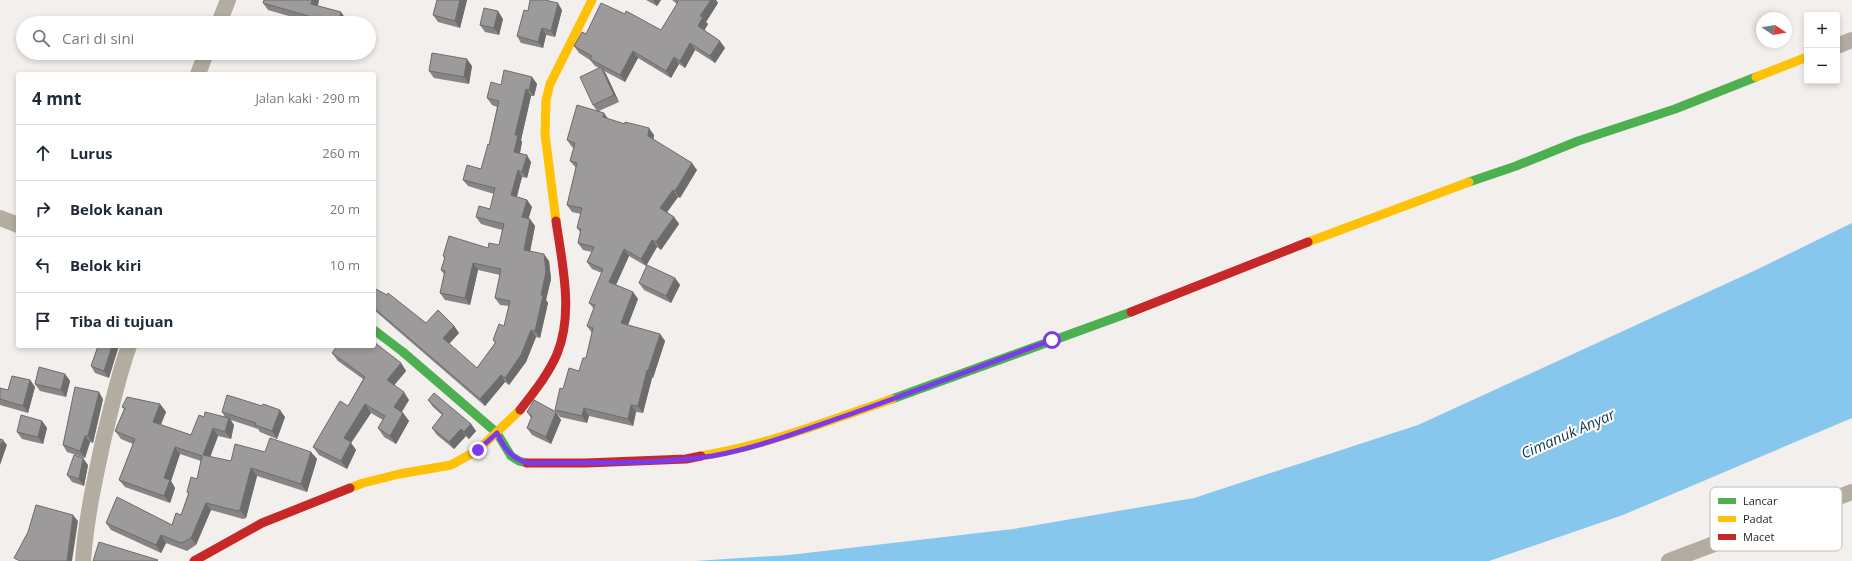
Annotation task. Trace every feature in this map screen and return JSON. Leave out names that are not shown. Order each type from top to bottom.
[{"type":"street","points":[[222,16],[228,0]]},
{"type":"street","points":[[194,561],[262,523],[363,483],[399,474],[451,465],[478,450],[497,433],[519,411],[538,387],[557,354],[562,340],[565,322],[562,258],[548,163],[544,117],[546,100],[550,84],[592,0]]},
{"type":"street","points":[[1840,45],[1852,40]]},
{"type":"street","points":[[376,332],[403,352],[497,433],[501,442],[511,456],[520,461],[528,463],[586,463],[686,459],[737,450],[822,424],[1139,309],[1402,206],[1516,166],[1578,141],[1675,109],[1804,58]]},
{"type":"street","points":[[199,72],[203,60]]},
{"type":"street","points":[[0,218],[16,223]]},
{"type":"street","points":[[83,561],[86,530],[100,456],[116,386],[128,348]]},
{"type":"street","points":[[1842,496],[1852,492]]},
{"type":"street","points":[[1669,561],[1710,546]]},
{"type":"water","name":"Cimanuk Anyar","points":[[1852,223],[1852,418],[1623,515],[1489,561],[695,561],[789,555],[1013,529],[1194,498],[1418,425],[1756,270]]},
{"type":"building","points":[[264,0],[312,0],[311,4],[341,12],[340,16],[308,16],[263,3]]},
{"type":"building","points":[[437,0],[460,0],[455,21],[433,15]]},
{"type":"building","points":[[530,0],[545,0],[558,3],[551,31],[542,28],[538,42],[517,36],[524,10],[528,11]]},
{"type":"building","points":[[676,0],[711,0],[700,16],[703,17],[698,26],[720,41],[710,56],[690,43],[680,61],[674,57],[666,71],[633,51],[620,75],[590,59],[592,56],[574,46],[582,32],[586,34],[601,3],[625,14],[626,11],[661,30],[678,2]]},
{"type":"building","points":[[484,8],[498,11],[494,28],[480,25]]},
{"type":"building","points":[[432,53],[467,59],[464,77],[429,71]]},
{"type":"building","points":[[601,67],[614,95],[593,105],[580,77]]},
{"type":"building","points":[[504,70],[532,77],[529,90],[526,89],[515,135],[518,135],[514,152],[527,155],[522,172],[518,170],[511,195],[527,200],[522,217],[530,219],[524,250],[544,254],[546,272],[541,295],[543,296],[535,331],[531,330],[521,355],[505,378],[501,375],[480,399],[376,310],[376,289],[387,295],[388,293],[426,323],[438,310],[454,326],[443,338],[477,368],[496,342],[493,340],[499,324],[504,326],[510,301],[495,298],[501,269],[473,263],[465,298],[440,293],[445,271],[441,270],[445,257],[443,256],[449,236],[488,248],[489,243],[499,245],[504,224],[476,217],[479,206],[490,209],[495,188],[463,180],[467,165],[481,169],[488,144],[489,145],[499,101],[487,98],[491,82],[501,85]]},
{"type":"building","points":[[577,105],[604,113],[603,117],[625,124],[625,122],[649,128],[648,136],[692,163],[675,191],[673,190],[660,208],[674,217],[656,242],[652,240],[641,259],[624,249],[609,282],[633,292],[621,323],[660,334],[648,371],[647,370],[638,406],[631,405],[628,419],[584,408],[582,416],[555,410],[560,388],[563,389],[569,368],[579,371],[583,358],[586,358],[593,328],[587,326],[595,305],[589,303],[603,269],[587,262],[594,247],[578,243],[581,229],[577,228],[582,208],[567,205],[577,163],[570,161],[575,143],[567,140]]},
{"type":"building","points":[[647,265],[675,278],[666,296],[639,283]]},
{"type":"building","points":[[376,344],[401,363],[387,380],[404,392],[394,407],[403,413],[390,436],[378,428],[385,416],[365,404],[344,438],[351,442],[341,461],[313,447],[340,401],[348,406],[365,377],[332,353],[336,348],[376,348]]},
{"type":"building","points":[[97,348],[111,348],[104,371],[91,366]]},
{"type":"building","points":[[39,367],[65,374],[61,390],[35,384]]},
{"type":"building","points":[[12,376],[30,380],[23,406],[0,399],[0,388],[8,390]]},
{"type":"building","points":[[75,387],[99,392],[88,436],[85,436],[80,451],[63,445]]},
{"type":"building","points":[[434,393],[471,424],[464,432],[461,429],[449,442],[432,428],[443,414],[428,400]]},
{"type":"building","points":[[227,395],[280,410],[272,431],[255,425],[256,423],[222,412]]},
{"type":"building","points":[[127,397],[160,404],[153,422],[191,435],[199,415],[204,417],[205,412],[229,418],[225,432],[213,428],[203,455],[231,461],[235,444],[265,452],[270,438],[311,452],[301,484],[251,468],[240,510],[238,511],[206,503],[191,538],[181,543],[161,535],[156,545],[106,523],[117,497],[172,525],[176,513],[181,515],[189,493],[187,492],[191,477],[197,479],[202,456],[175,447],[164,478],[170,480],[164,496],[119,480],[135,439],[115,431],[125,408],[122,407]]},
{"type":"building","points":[[534,400],[556,412],[546,437],[527,428],[532,416],[527,412]]},
{"type":"building","points":[[21,415],[42,421],[38,437],[17,432]]},
{"type":"building","points":[[0,439],[3,440],[0,447]]},
{"type":"building","points":[[74,455],[83,458],[79,479],[67,475]]},
{"type":"building","points":[[36,505],[73,515],[67,561],[20,561],[14,558],[28,532]]},
{"type":"building","points":[[99,542],[158,560],[93,561]]},
{"type":"traffic: fast","points":[[1469,182],[1516,166],[1578,141],[1675,109],[1756,77]]},
{"type":"traffic: fast","points":[[892,399],[1131,312]]},
{"type":"traffic: fast","points":[[376,332],[403,352],[497,433],[511,456],[519,461],[527,463]]},
{"type":"traffic: slow","points":[[556,221],[545,134],[546,100],[550,84],[592,0]]},
{"type":"traffic: slow","points":[[1756,77],[1804,58]]},
{"type":"traffic: slow","points":[[1308,242],[1469,182]]},
{"type":"traffic: slow","points":[[701,456],[750,446],[774,439],[892,399]]},
{"type":"traffic: slow","points":[[350,488],[363,483],[399,474],[451,465],[478,450],[520,410]]},
{"type":"traffic: jam","points":[[520,410],[540,384],[549,369],[557,354],[562,338],[566,305],[556,221]]},
{"type":"traffic: jam","points":[[1131,312],[1308,242]]},
{"type":"traffic: jam","points":[[527,463],[586,463],[686,459],[701,456]]},
{"type":"traffic: jam","points":[[194,561],[262,523],[350,488]]},
{"type":"route","points":[[478,450],[497,433],[501,442],[511,456],[528,463],[568,464],[645,461],[686,459],[713,455],[770,441],[822,424],[1052,340]]}]
